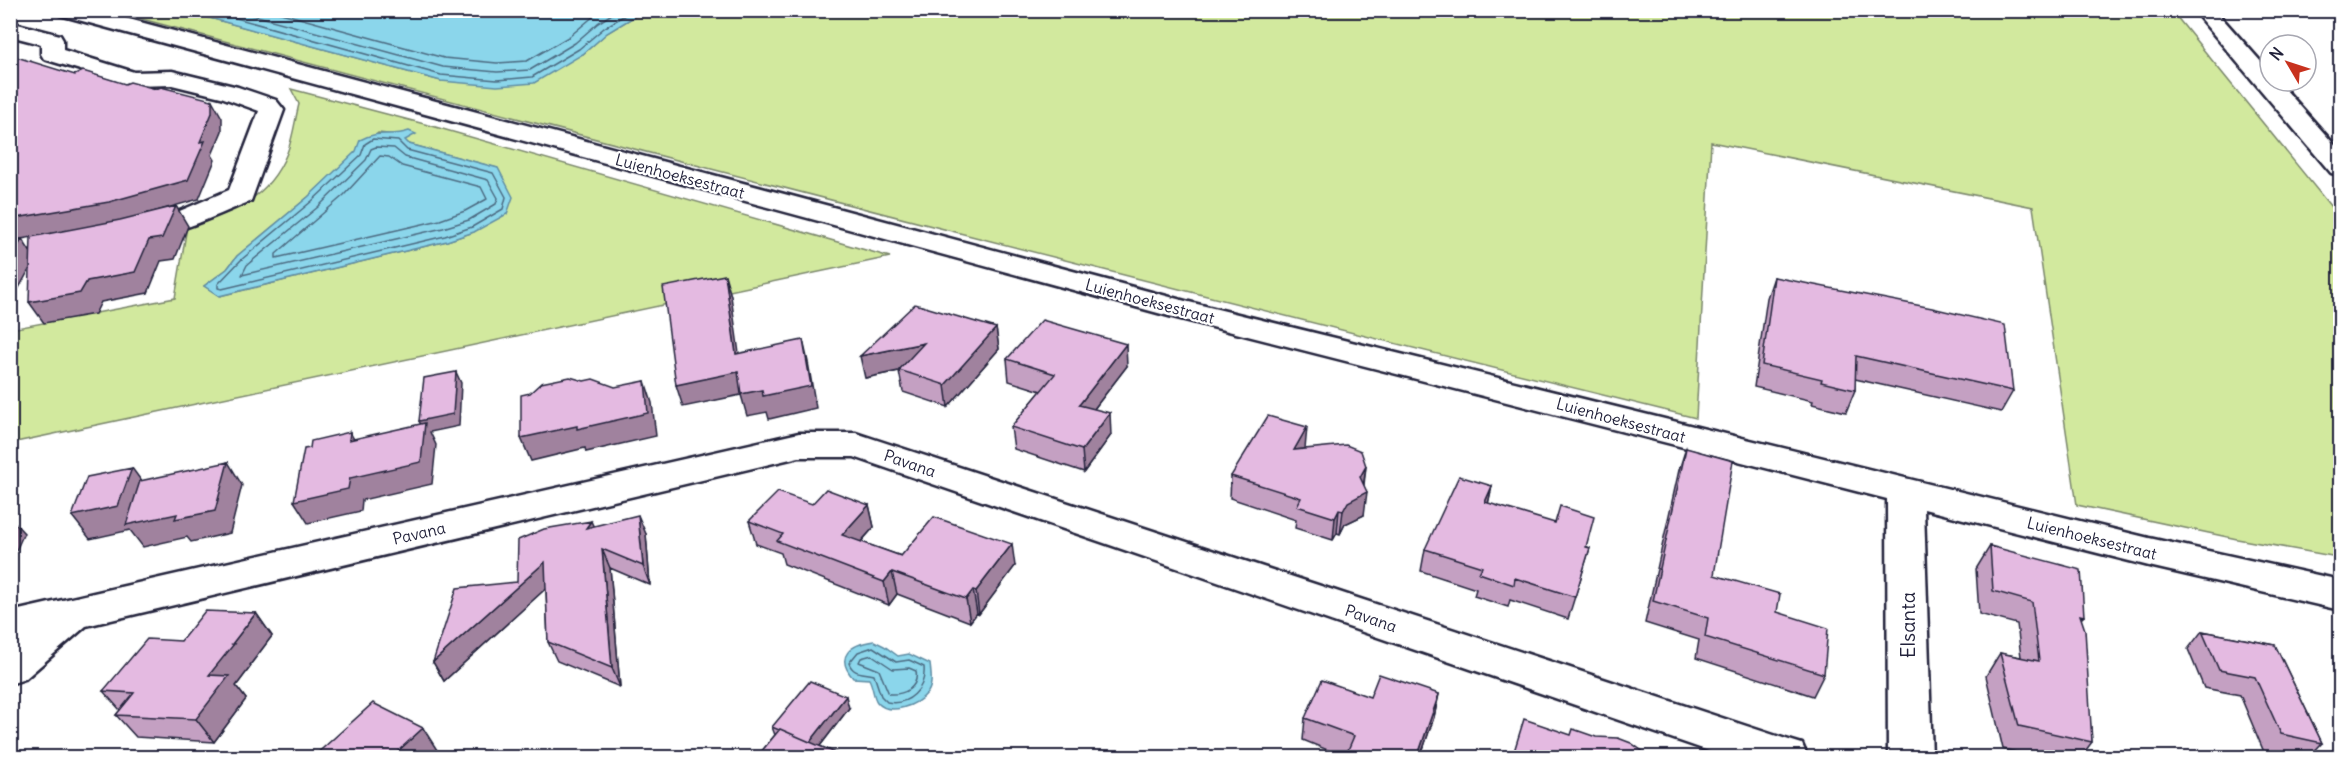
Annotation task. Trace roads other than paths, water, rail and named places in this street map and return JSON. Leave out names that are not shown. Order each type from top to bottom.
[{"type":"street","name":"Luienhoeksestraat","points":[[69,10],[1180,309],[1905,492],[2340,596]]},
{"type":"street","points":[[2203,10],[2340,167]]},
{"type":"street","points":[[10,29],[52,40],[52,54],[73,61],[133,79],[172,78],[238,95],[267,105],[272,110],[241,195],[215,208],[184,219],[120,232]]},
{"type":"street","name":"Pavana","points":[[10,628],[799,445],[856,445],[1786,758]]},
{"type":"street","name":"Elsanta","points":[[1905,492],[1910,758]]},
{"type":"street","name":"Luienhoeksestraat","points":[[2236,572],[2340,580]]},
{"type":"street","points":[[10,667],[73,614]]},
{"type":"water","points":[[661,10],[640,13],[607,33],[583,54],[534,83],[497,86],[441,81],[184,11]]},
{"type":"water","points":[[409,131],[416,134],[405,140],[409,144],[498,168],[513,197],[507,214],[474,232],[447,241],[219,296],[204,286],[227,269],[237,256],[308,197],[356,151],[360,140],[373,135]]},
{"type":"water","points":[[874,641],[898,656],[909,654],[930,664],[931,686],[923,697],[903,708],[889,709],[877,702],[869,679],[853,678],[845,663],[845,657],[852,648]]}]
